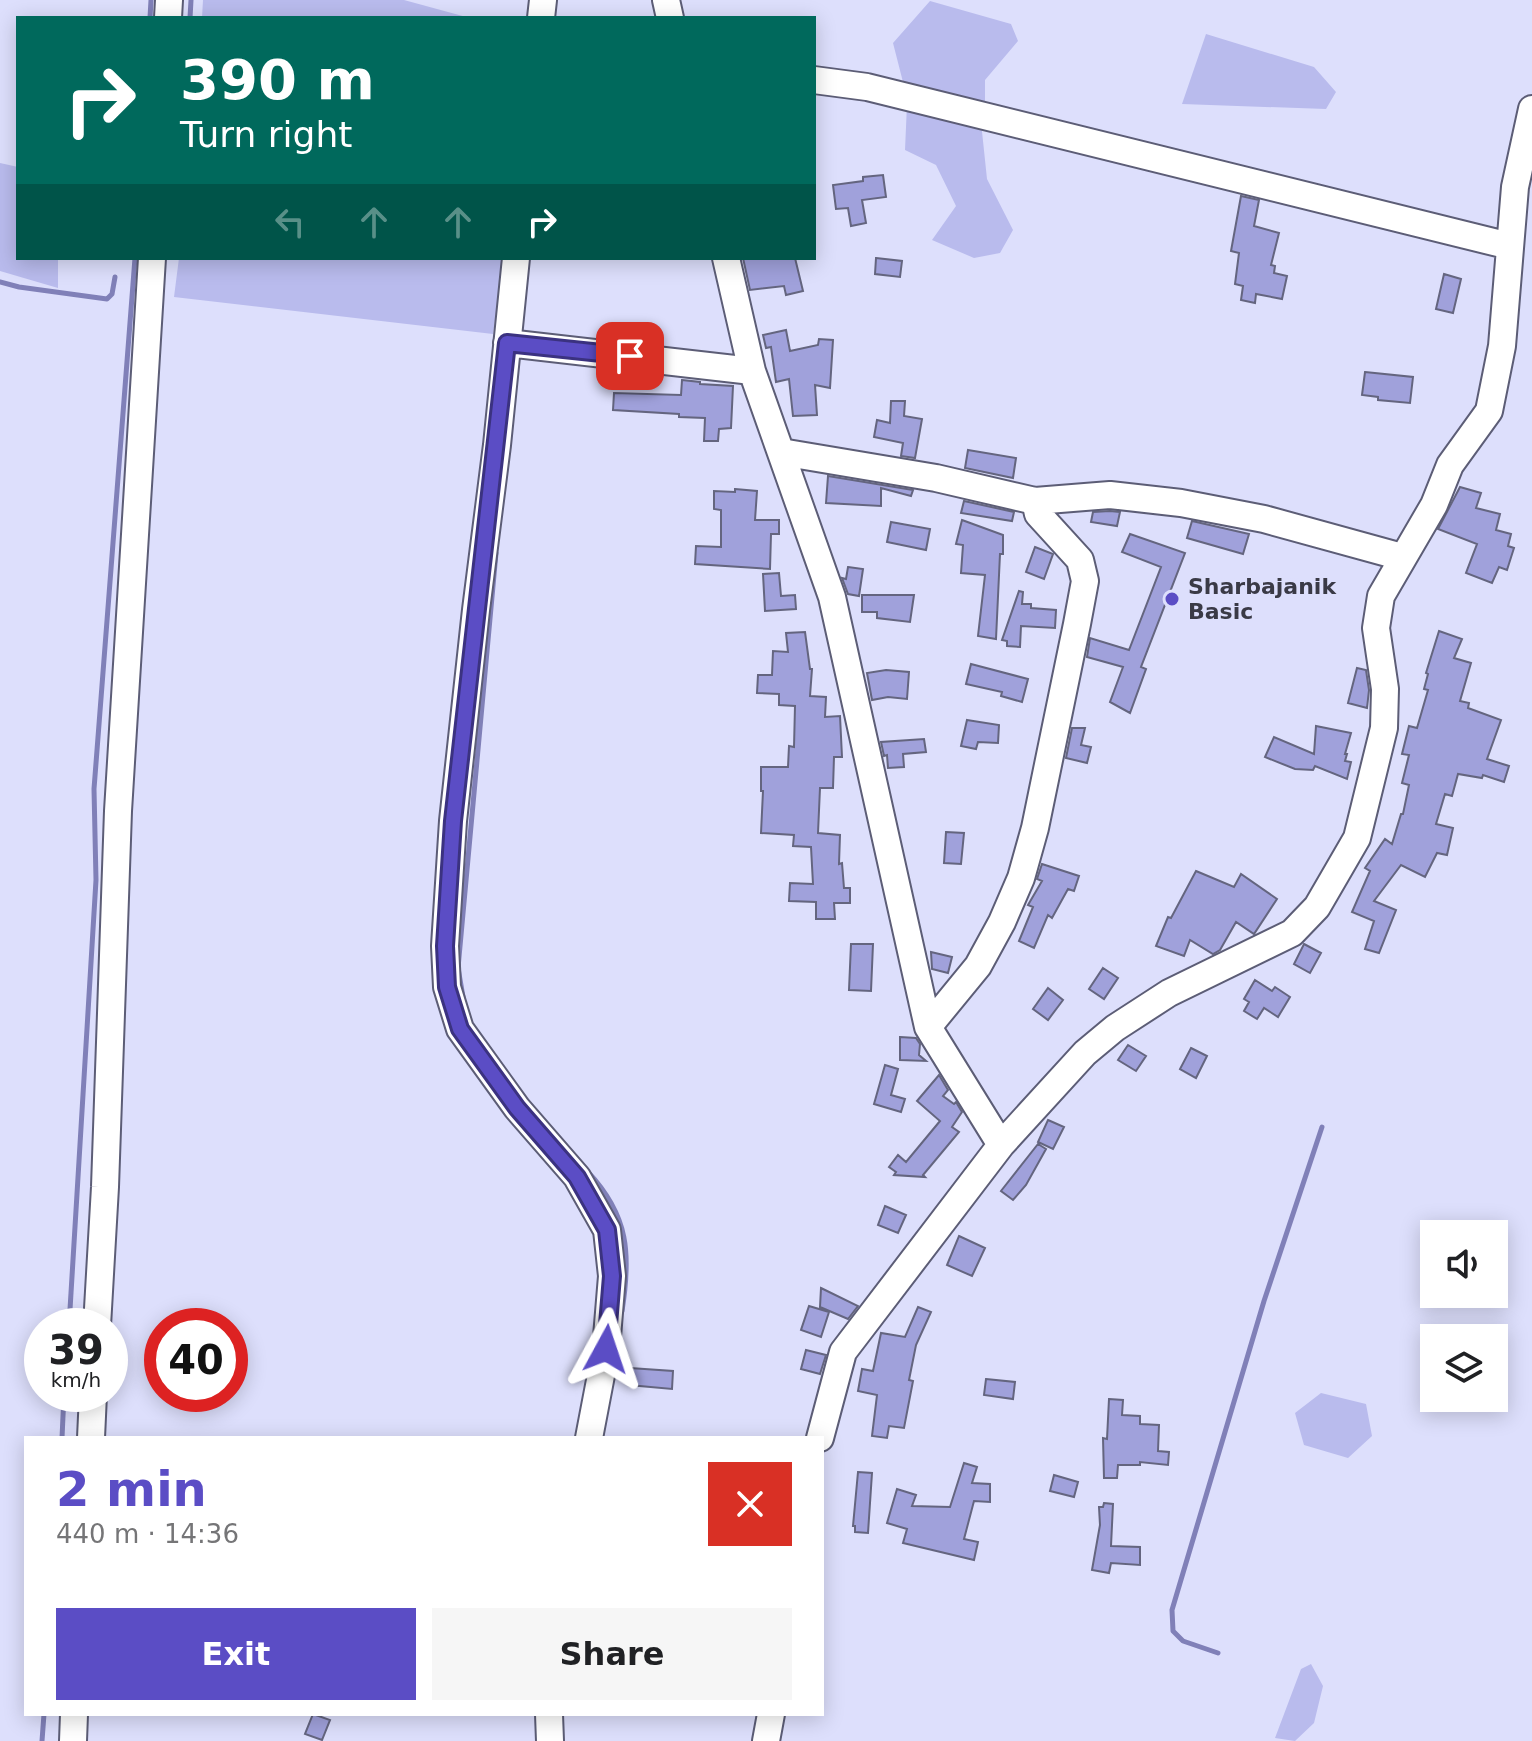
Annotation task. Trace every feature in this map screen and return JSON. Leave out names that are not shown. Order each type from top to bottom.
[{"type":"street","points":[[816,80],[867,87],[1510,246]]},
{"type":"street","points":[[821,1436],[843,1352],[1001,1145],[1085,1053],[1115,1028],[1169,993],[1292,933],[1317,907],[1357,838],[1369,797],[1385,715],[1385,689],[1376,628],[1381,596],[1434,505],[1450,465],[1489,411],[1502,346],[1515,187],[1532,109]]},
{"type":"street","points":[[98,1308],[118,811],[152,260]]},
{"type":"street","points":[[516,260],[453,821],[445,946],[447,987],[460,1029],[517,1108],[577,1177],[607,1230],[612,1276],[606,1349],[589,1436]]},
{"type":"street","points":[[726,260],[752,371],[832,597],[928,1027],[1001,1145]]},
{"type":"street","points":[[507,343],[752,371]]},
{"type":"street","points":[[781,452],[936,478],[1035,501],[1110,495],[1149,497],[1264,519],[1402,557]]},
{"type":"street","points":[[928,1027],[978,966],[1021,878],[1035,828],[1077,624],[1085,581],[1080,560],[1038,514],[1035,501]]},
{"type":"street","points":[[91,1436],[92,1412]]},
{"type":"street","points":[[73,1741],[74,1716]]},
{"type":"street","points":[[549,1716],[550,1741]]},
{"type":"street","points":[[766,1741],[771,1716]]},
{"type":"shaded area","points":[[203,0],[404,0],[463,16],[202,16]]},
{"type":"shaded area","points":[[930,1],[1011,24],[1018,41],[985,80],[985,109],[904,86],[893,43]]},
{"type":"shaded area","points":[[1206,34],[1314,67],[1336,92],[1326,109],[1182,104]]},
{"type":"shaded area","points":[[907,104],[981,122],[987,179],[1013,230],[1000,253],[974,258],[932,240],[956,206],[936,165],[905,150]]},
{"type":"shaded area","points":[[0,163],[16,167],[16,260],[58,260],[58,288],[0,271]]},
{"type":"shaded area","points":[[179,260],[504,260],[493,334],[174,297]]},
{"type":"shaded area","points":[[1321,1393],[1366,1404],[1372,1436],[1348,1458],[1304,1445],[1295,1413]]},
{"type":"shaded area","points":[[1311,1664],[1323,1686],[1314,1723],[1295,1741],[1275,1738],[1301,1669]]},
{"type":"building","points":[[883,175],[886,197],[862,200],[866,223],[851,226],[848,208],[836,209],[833,185]]},
{"type":"building","points":[[1241,196],[1259,200],[1254,226],[1279,233],[1271,265],[1275,266],[1274,273],[1287,276],[1282,299],[1256,294],[1255,303],[1241,300],[1243,286],[1235,284],[1239,253],[1231,251]]},
{"type":"building","points":[[876,258],[902,261],[900,277],[875,274]]},
{"type":"building","points":[[743,260],[795,260],[803,291],[786,295],[784,286],[750,290]]},
{"type":"building","points":[[1444,274],[1461,279],[1453,313],[1436,309]]},
{"type":"building","points":[[786,330],[790,351],[818,345],[819,339],[833,340],[830,388],[815,385],[817,415],[793,416],[789,379],[776,382],[771,347],[766,348],[763,335]]},
{"type":"building","points":[[1365,372],[1413,377],[1410,403],[1362,395]]},
{"type":"building","points":[[682,380],[733,386],[731,428],[719,429],[718,441],[704,441],[705,418],[613,410],[614,393],[681,395]]},
{"type":"building","points":[[891,401],[905,401],[904,416],[922,419],[915,458],[901,456],[903,443],[874,437],[877,420],[890,423]]},
{"type":"building","points":[[968,450],[1016,458],[1013,478],[965,468]]},
{"type":"building","points":[[828,476],[913,490],[911,496],[881,488],[881,506],[826,503]]},
{"type":"building","points":[[1460,487],[1481,493],[1476,508],[1500,514],[1496,530],[1511,534],[1508,546],[1514,548],[1507,570],[1499,567],[1492,583],[1466,573],[1477,544],[1438,529]]},
{"type":"building","points":[[735,489],[757,491],[755,520],[779,520],[779,534],[771,534],[770,569],[695,564],[696,546],[721,547],[721,510],[714,509],[714,491],[735,492]]},
{"type":"building","points":[[964,501],[1014,512],[1012,521],[961,513]]},
{"type":"building","points":[[1093,512],[1120,512],[1117,526],[1091,522]]},
{"type":"building","points":[[962,520],[1003,535],[996,639],[978,636],[985,575],[961,573],[963,545],[956,544]]},
{"type":"building","points":[[1192,521],[1249,534],[1243,554],[1187,538]]},
{"type":"building","points":[[891,522],[930,529],[926,550],[887,542]]},
{"type":"building","points":[[1130,534],[1185,553],[1141,667],[1146,669],[1130,713],[1110,702],[1123,667],[1087,657],[1090,638],[1129,650],[1161,567],[1122,552]]},
{"type":"building","points":[[1035,547],[1053,554],[1044,579],[1026,572]]},
{"type":"building","points":[[848,567],[863,569],[859,596],[848,594],[842,578],[846,579]]},
{"type":"building","points":[[779,573],[781,596],[795,595],[796,609],[765,611],[763,574]]},
{"type":"building","points":[[1019,591],[1023,592],[1022,604],[1056,610],[1055,628],[1021,626],[1020,647],[1007,646],[1007,641],[1002,640]]},
{"type":"building","points":[[862,595],[914,595],[910,622],[877,618],[877,612],[862,612]]},
{"type":"building","points":[[1439,631],[1462,639],[1454,658],[1471,663],[1460,701],[1469,703],[1468,708],[1501,720],[1487,759],[1509,766],[1504,782],[1483,775],[1482,778],[1458,774],[1452,796],[1445,794],[1436,824],[1453,828],[1447,855],[1437,853],[1425,877],[1401,865],[1374,901],[1396,910],[1379,953],[1365,949],[1374,921],[1352,912],[1370,871],[1365,868],[1385,839],[1392,844],[1403,814],[1409,785],[1402,783],[1409,755],[1402,754],[1409,726],[1417,728],[1428,690],[1424,689],[1426,673]]},
{"type":"building","points":[[805,632],[812,669],[810,696],[826,697],[825,717],[840,716],[842,757],[834,757],[833,788],[820,788],[818,833],[840,835],[839,864],[842,863],[844,888],[850,888],[850,903],[834,903],[835,919],[816,919],[816,902],[789,901],[790,883],[813,884],[811,847],[793,846],[794,835],[761,833],[761,767],[788,767],[789,746],[794,747],[795,706],[779,705],[779,694],[757,693],[758,675],[772,675],[773,651],[788,652],[786,633]]},
{"type":"building","points":[[971,664],[1028,679],[1022,702],[1001,696],[1002,692],[966,684]]},
{"type":"building","points":[[1357,668],[1366,670],[1369,690],[1367,708],[1348,703]]},
{"type":"building","points":[[886,670],[909,672],[907,699],[888,697],[872,700],[867,673]]},
{"type":"building","points":[[967,720],[999,725],[998,743],[978,742],[976,749],[961,746]]},
{"type":"building","points":[[1316,726],[1351,733],[1345,754],[1345,761],[1351,762],[1347,779],[1315,766],[1313,770],[1295,769],[1265,757],[1274,737],[1314,754]]},
{"type":"building","points":[[1072,728],[1085,728],[1081,745],[1091,747],[1087,763],[1066,758]]},
{"type":"building","points":[[924,739],[926,752],[903,754],[904,767],[888,768],[887,755],[884,756],[881,742]]},
{"type":"building","points":[[946,832],[964,833],[961,864],[944,863]]},
{"type":"building","points":[[1042,864],[1079,876],[1074,891],[1068,889],[1052,918],[1048,915],[1034,948],[1019,941],[1033,907],[1028,905],[1042,881],[1037,879]]},
{"type":"building","points":[[1196,871],[1234,887],[1241,874],[1277,899],[1254,934],[1236,922],[1220,950],[1213,954],[1190,940],[1184,956],[1156,946],[1168,917],[1171,918]]},
{"type":"building","points":[[851,944],[873,944],[871,991],[849,990]]},
{"type":"building","points":[[1304,944],[1321,953],[1310,973],[1294,964]]},
{"type":"building","points":[[931,952],[952,957],[948,973],[932,969]]},
{"type":"building","points":[[1103,968],[1118,978],[1104,999],[1089,989]]},
{"type":"building","points":[[1255,980],[1272,991],[1275,987],[1290,997],[1278,1017],[1264,1008],[1257,1019],[1244,1011],[1249,1002],[1244,999]]},
{"type":"building","points":[[1048,988],[1063,1000],[1048,1020],[1033,1009]]},
{"type":"building","points":[[900,1037],[916,1038],[920,1044],[919,1055],[926,1061],[900,1060]]},
{"type":"building","points":[[1128,1045],[1146,1056],[1136,1071],[1118,1060]]},
{"type":"building","points":[[1191,1048],[1207,1056],[1196,1078],[1180,1069]]},
{"type":"building","points":[[885,1065],[898,1069],[891,1095],[905,1099],[901,1112],[874,1104]]},
{"type":"building","points":[[939,1075],[948,1090],[943,1096],[954,1104],[956,1102],[962,1112],[952,1127],[959,1132],[923,1175],[925,1177],[894,1175],[896,1172],[889,1167],[898,1155],[906,1162],[940,1121],[917,1101]]},
{"type":"building","points":[[1048,1120],[1064,1127],[1053,1149],[1038,1142]]},
{"type":"building","points":[[1038,1144],[1046,1149],[1026,1185],[1013,1200],[1001,1191]]},
{"type":"building","points":[[885,1206],[906,1215],[898,1233],[878,1225]]},
{"type":"building","points":[[959,1236],[985,1248],[972,1276],[947,1265]]},
{"type":"building","points":[[821,1288],[858,1306],[848,1319],[820,1307]]},
{"type":"building","points":[[809,1306],[829,1312],[821,1337],[801,1330]]},
{"type":"building","points":[[918,1307],[931,1312],[916,1345],[904,1428],[889,1426],[887,1438],[872,1436],[877,1395],[858,1391],[862,1369],[873,1371],[881,1333],[905,1337]]},
{"type":"building","points":[[806,1350],[826,1355],[820,1374],[801,1369]]},
{"type":"building","points":[[630,1368],[673,1371],[672,1389],[629,1385]]},
{"type":"building","points":[[986,1379],[1015,1382],[1013,1399],[984,1395]]},
{"type":"building","points":[[1109,1399],[1123,1400],[1122,1415],[1140,1416],[1140,1424],[1159,1425],[1158,1451],[1169,1452],[1168,1465],[1140,1462],[1140,1465],[1118,1465],[1117,1478],[1104,1478],[1103,1438],[1107,1439]]},
{"type":"building","points":[[964,1463],[977,1467],[972,1483],[990,1484],[990,1502],[974,1501],[964,1539],[978,1542],[974,1560],[903,1543],[907,1529],[887,1523],[897,1489],[916,1495],[912,1506],[950,1507]]},
{"type":"building","points":[[858,1472],[872,1473],[868,1533],[855,1532],[853,1526]]},
{"type":"building","points":[[1054,1475],[1078,1482],[1074,1497],[1050,1491]]},
{"type":"building","points":[[1104,1503],[1113,1504],[1111,1546],[1140,1547],[1140,1565],[1111,1563],[1109,1573],[1092,1570],[1100,1525],[1099,1507],[1103,1507]]},
{"type":"building","points":[[312,1716],[330,1720],[322,1740],[305,1734]]},
{"type":"waterway","points":[[150,16],[151,0]]},
{"type":"waterway","points":[[190,16],[191,0]]},
{"type":"waterway","points":[[70,1308],[96,880],[94,789],[135,260]]},
{"type":"waterway","points":[[0,282],[107,299],[112,294],[115,277]]},
{"type":"waterway","points":[[463,997],[458,968],[496,553]]},
{"type":"waterway","points":[[1218,1653],[1183,1641],[1173,1631],[1172,1610],[1264,1301],[1322,1127]]},
{"type":"waterway","points":[[588,1172],[612,1204],[624,1237],[626,1271],[622,1311]]},
{"type":"waterway","points":[[62,1436],[63,1412]]},
{"type":"waterway","points":[[42,1741],[44,1716]]},
{"type":"place","name":"Sharbajanik Basic","points":[[1172,599]]},
{"type":"route","points":[[606,1349],[612,1276],[607,1230],[577,1177],[517,1108],[460,1029],[447,987],[445,946],[453,821],[507,343],[630,356]]}]
